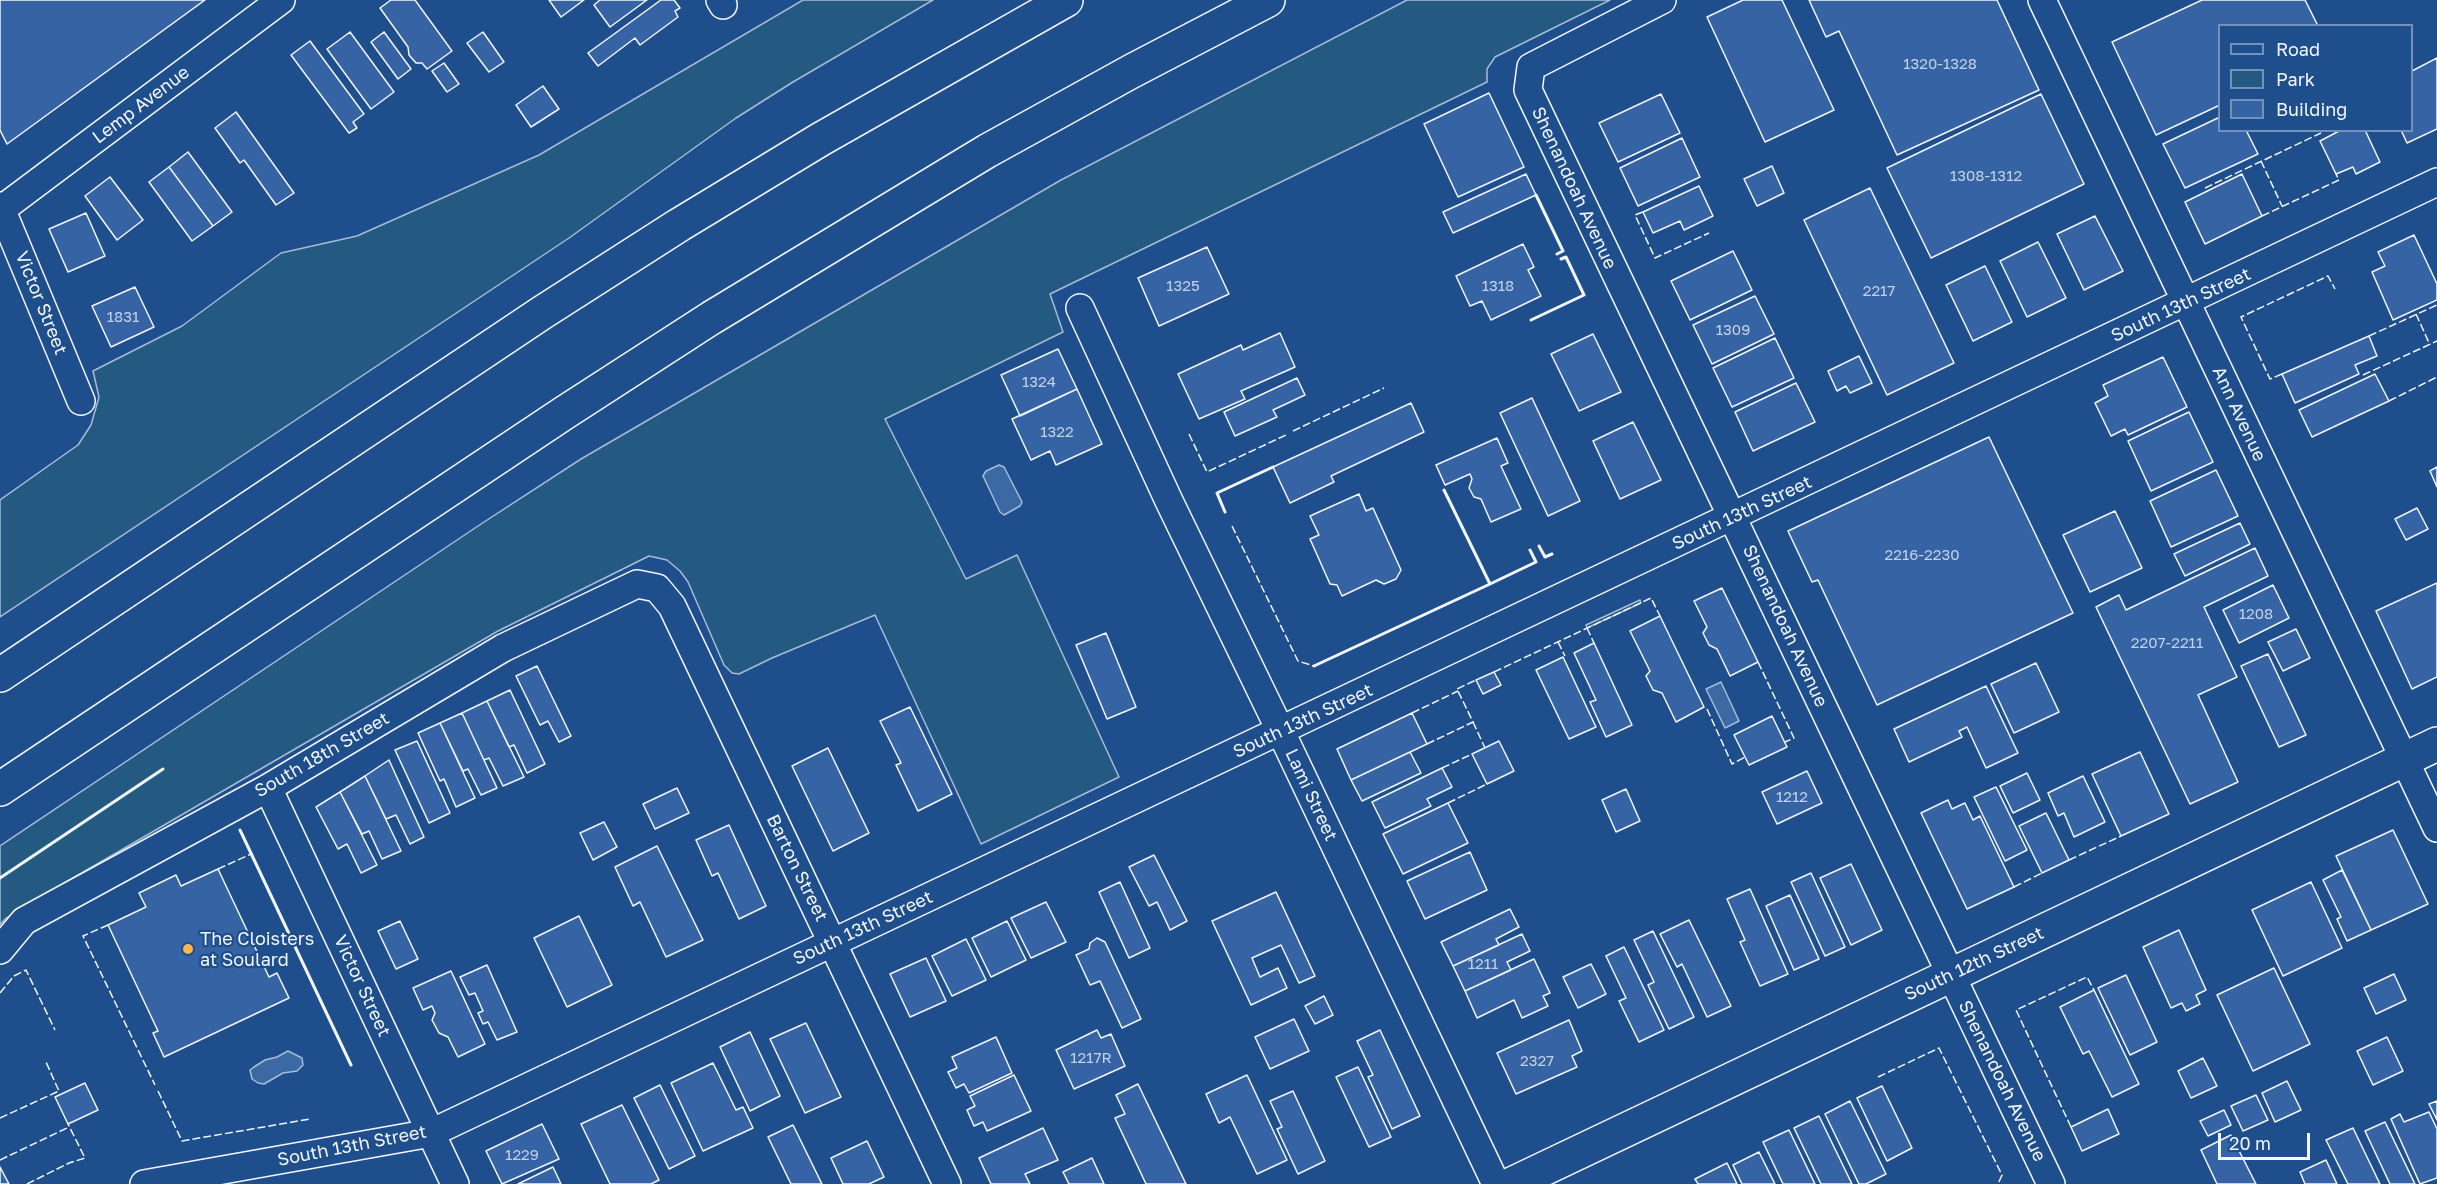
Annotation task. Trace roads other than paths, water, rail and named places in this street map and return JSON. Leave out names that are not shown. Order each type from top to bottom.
[{"type":"main road","points":[[0,675],[543,312],[670,231],[820,140],[1066,0]]},
{"type":"main road","points":[[0,789],[554,419],[721,312],[987,151],[1132,71],[1268,0]]},
{"type":"main road","name":"South 12th Street","points":[[1512,1184],[2437,744]]},
{"type":"street","name":"Lemp Avenue","points":[[1,207],[281,0]]},
{"type":"street","name":"Shenandoah Avenue","points":[[1662,0],[1531,67],[1528,90],[2051,1184]]},
{"type":"street","name":"Ann Avenue","points":[[2042,0],[2437,828]]},
{"type":"street","name":"South 13th Street","points":[[144,1184],[431,1133],[2186,303],[2437,182]]},
{"type":"street","name":"Victor Street","points":[[1,207],[81,401]]},
{"type":"street","name":"Lami Street","points":[[1080,309],[1169,501],[1496,1184]]},
{"type":"street","name":"South 18th Street","points":[[0,950],[24,921],[268,788],[503,648],[637,584],[657,588]]},
{"type":"street","name":"Barton Street","points":[[657,588],[672,606],[947,1184]]},
{"type":"street","name":"Victor Street","points":[[268,788],[455,1184]]},
{"type":"place","name":"The Cloisters at Soulard","points":[[188,949]]}]
